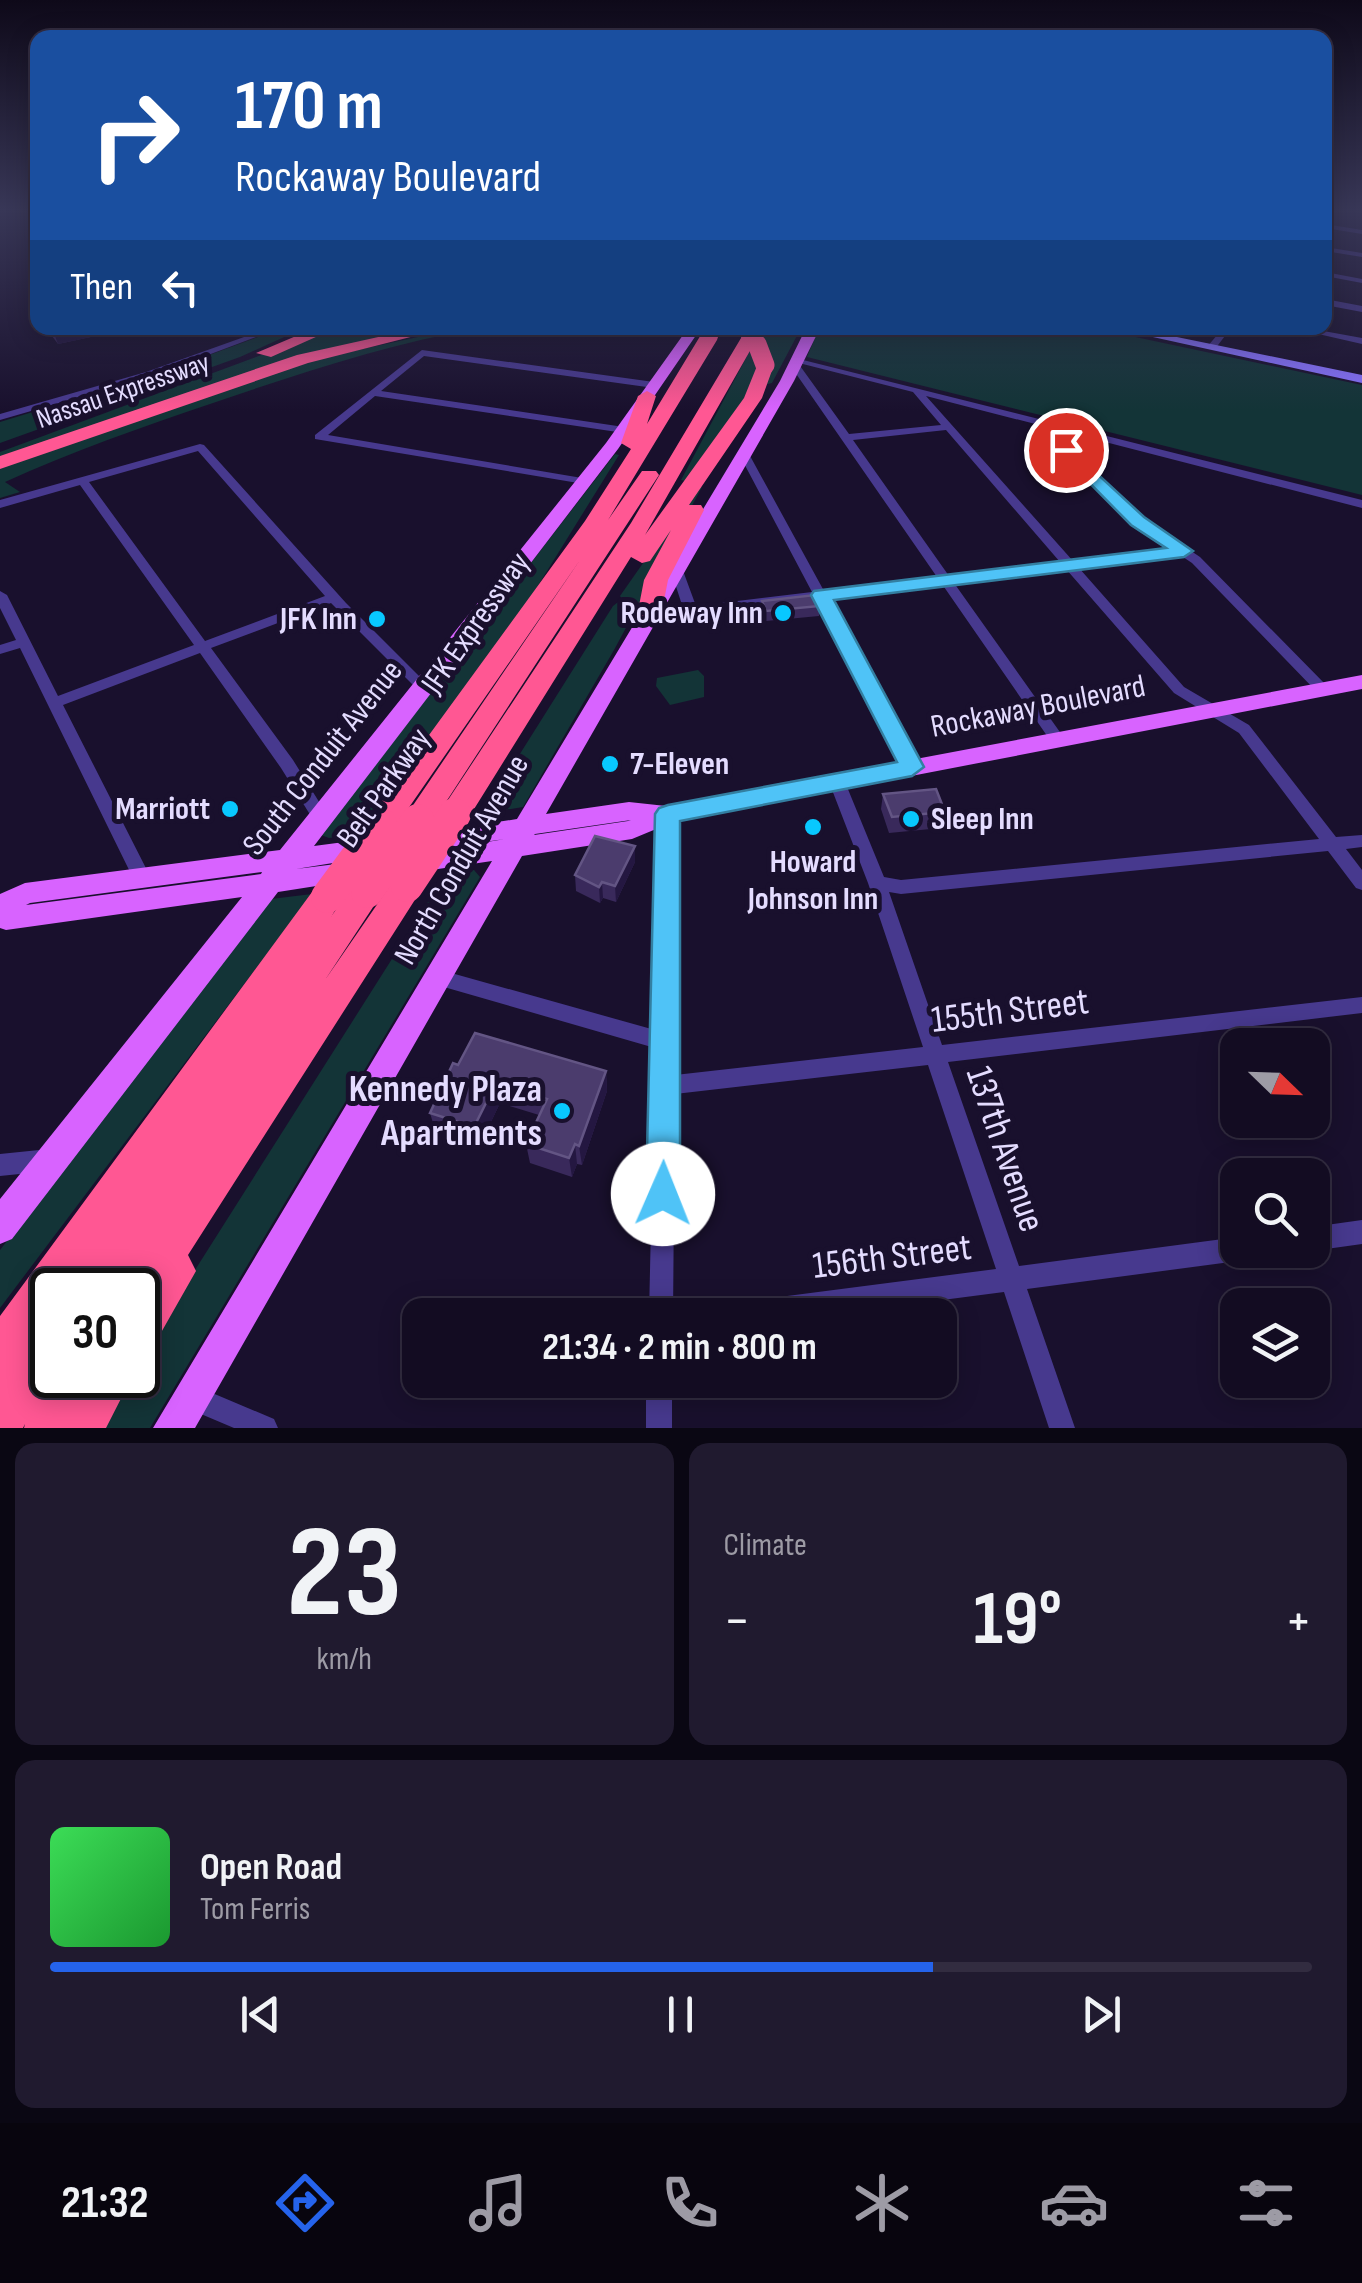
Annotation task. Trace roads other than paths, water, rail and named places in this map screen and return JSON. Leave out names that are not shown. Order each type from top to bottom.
[{"type":"highway","points":[[169,388],[294,335]]},
{"type":"highway","name":"Nassau Expressway","points":[[0,448],[309,335]]},
{"type":"highway","name":"Nassau Expressway","points":[[0,463],[302,358],[406,335]]},
{"type":"highway","name":"JFK Expressway","points":[[111,1196],[547,592],[628,473],[709,335]]},
{"type":"highway","name":"Belt Parkway","points":[[105,1268],[418,820],[621,518],[736,335]]},
{"type":"highway","points":[[649,616],[656,580],[768,384],[759,346],[747,335]]},
{"type":"highway","points":[[154,1268],[520,716],[660,494],[751,335]]},
{"type":"highway","points":[[547,592],[637,433],[654,384]]},
{"type":"highway","points":[[520,716],[730,451]]},
{"type":"highway","points":[[160,1295],[269,1124],[356,963]]},
{"type":"highway","points":[[0,1334],[111,1196]]},
{"type":"highway","points":[[0,1354],[111,1196]]},
{"type":"highway","points":[[0,1420],[30,1376]]},
{"type":"highway","points":[[48,1428],[68,1398]]},
{"type":"highway","points":[[79,1428],[97,1398]]},
{"type":"main road","points":[[654,384],[673,335]]},
{"type":"main road","name":"South Conduit Avenue","points":[[0,1227],[624,430],[689,335]]},
{"type":"main road","name":"North Conduit Avenue","points":[[173,1428],[649,616],[676,568],[730,451],[797,363],[810,335]]},
{"type":"main road","points":[[1153,335],[1362,379]]},
{"type":"main road","name":"Rockaway Boulevard","points":[[0,906],[25,893],[288,859],[632,830],[668,814],[1362,682]]},
{"type":"main road","name":"Rockaway Boulevard","points":[[0,915],[6,919],[268,885],[519,838]]},
{"type":"street","points":[[1332,303],[1362,309]]},
{"type":"street","points":[[0,414],[239,335]]},
{"type":"street","points":[[0,414],[149,374],[257,335]]},
{"type":"street","points":[[1212,347],[1221,335]]},
{"type":"street","points":[[1332,335],[1362,340]]},
{"type":"street","points":[[584,481],[319,437],[422,353],[654,384]]},
{"type":"street","points":[[797,363],[1362,504]]},
{"type":"street","points":[[797,363],[1058,739]]},
{"type":"street","points":[[916,390],[1178,690],[1244,729],[1362,884]]},
{"type":"street","points":[[373,392],[624,430]]},
{"type":"street","points":[[848,438],[948,427]]},
{"type":"street","points":[[1060,443],[1138,521],[1184,551],[1322,689]]},
{"type":"street","points":[[0,504],[200,446],[334,597],[423,687]]},
{"type":"street","points":[[730,451],[821,595],[912,767]]},
{"type":"street","points":[[83,480],[320,817]]},
{"type":"street","points":[[649,616],[1184,551]]},
{"type":"street","points":[[676,568],[691,611]]},
{"type":"street","points":[[0,595],[143,880]]},
{"type":"street","points":[[54,703],[334,597]]},
{"type":"street","points":[[0,650],[24,642]]},
{"type":"street","name":"137th Avenue","points":[[837,782],[877,883],[1062,1428]]},
{"type":"street","points":[[660,1298],[668,814]]},
{"type":"street","points":[[877,883],[901,887],[1362,840]]},
{"type":"street","points":[[437,977],[666,1042]]},
{"type":"street","name":"155th Street","points":[[666,1086],[1362,1006]]},
{"type":"street","points":[[0,1165],[53,1160]]},
{"type":"street","points":[[1330,1236],[1362,1232]]},
{"type":"street","name":"156th Street","points":[[865,1298],[1220,1251]]},
{"type":"street","points":[[191,1397],[265,1428]]},
{"type":"street","points":[[658,1428],[659,1398]]},
{"type":"place","name":"Rodeway Inn","points":[[783,613]]},
{"type":"place","name":"JFK Inn","points":[[377,619]]},
{"type":"place","name":"7-Eleven","points":[[610,764]]},
{"type":"place","name":"Marriott","points":[[230,809]]},
{"type":"place","name":"Sleep Inn","points":[[911,819]]},
{"type":"place","name":"Howard Johnson Inn","points":[[813,827]]},
{"type":"place","name":"Kennedy Plaza Apartments","points":[[562,1111]]}]
